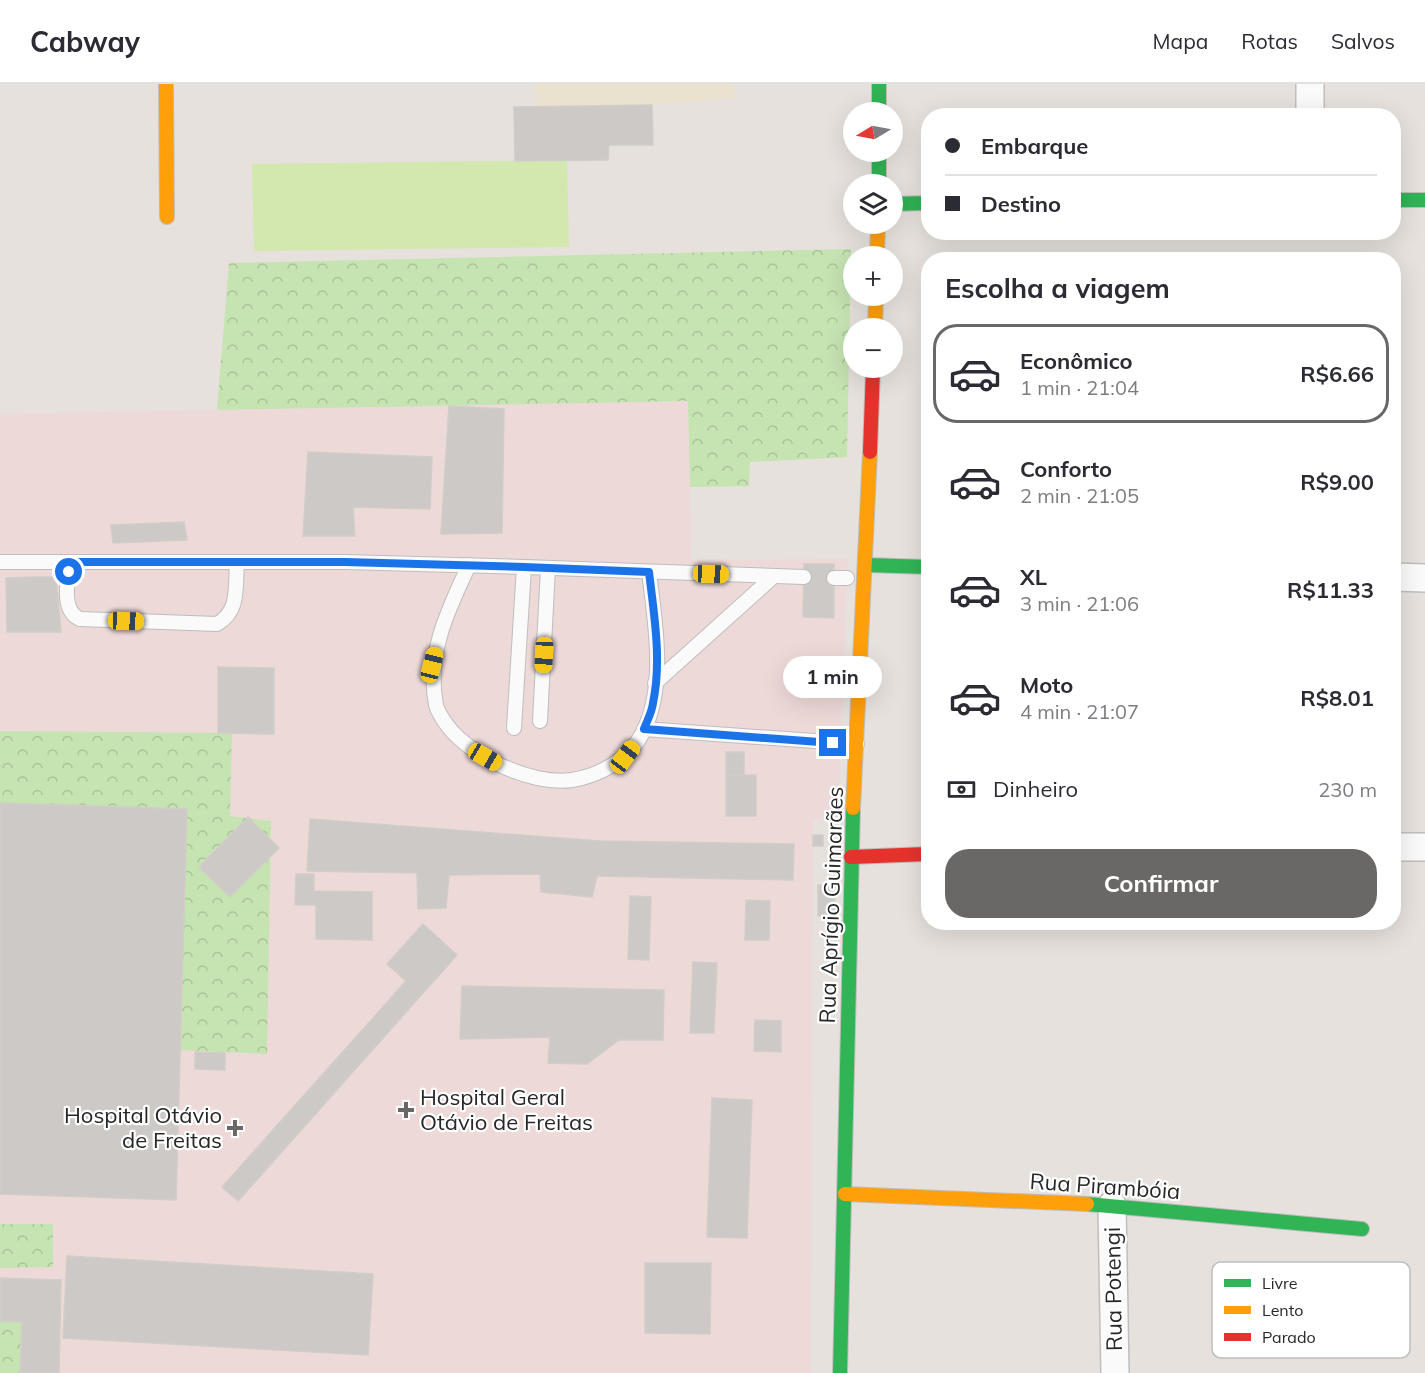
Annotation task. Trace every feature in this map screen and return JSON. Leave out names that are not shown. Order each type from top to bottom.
[{"type":"street","points":[[166,84],[168,217]]},
{"type":"street","points":[[879,84],[879,102]]},
{"type":"street","points":[[1310,84],[1310,108]]},
{"type":"street","points":[[1401,200],[1425,200]]},
{"type":"street","points":[[903,204],[921,203]]},
{"type":"street","name":"Rua Aprígio Guimarães","points":[[840,1373],[851,857],[857,744],[853,575],[872,378]]},
{"type":"street","points":[[853,575],[921,568]]},
{"type":"street","points":[[1401,577],[1425,578]]},
{"type":"street","points":[[1401,847],[1425,847]]},
{"type":"street","points":[[851,857],[921,854]]},
{"type":"street","name":"Rua Pirambóia","points":[[845,1194],[1112,1205],[1362,1229]]},
{"type":"street","name":"Rua Potengi","points":[[1112,1205],[1115,1373]]},
{"type":"lane","points":[[0,562],[345,562],[804,577]]},
{"type":"lane","points":[[74,562],[69,572],[68,607],[73,616],[80,619],[217,624],[227,618],[234,607],[237,562]]},
{"type":"lane","points":[[469,565],[445,617],[432,665],[436,707],[452,732],[473,750],[497,764],[537,778],[571,780],[598,772],[625,757],[644,729],[653,704],[657,631],[649,572]]},
{"type":"lane","points":[[514,728],[524,567]]},
{"type":"lane","points":[[540,721],[548,568]]},
{"type":"lane","points":[[655,683],[774,576]]},
{"type":"lane","points":[[644,729],[857,744]]},
{"type":"shaded area","points":[[535,84],[734,84],[734,98],[652,105],[537,108]]},
{"type":"shaded area","name":"Hospital Geral Otávio de Freitas","points":[[689,401],[691,560],[848,559],[838,820],[813,818],[811,1373],[0,1373],[0,414]]},
{"type":"green space","points":[[567,160],[569,247],[254,251],[252,164]]},
{"type":"green space","points":[[843,249],[843,306],[850,306],[850,318],[843,318],[843,378],[849,378],[847,457],[750,462],[749,486],[690,487],[688,401],[217,410],[229,263]]},
{"type":"green space","points":[[0,731],[232,733],[230,816],[271,821],[267,1054],[180,1050],[187,809],[0,803]]},
{"type":"green space","points":[[0,1224],[53,1224],[53,1267],[0,1268]]},
{"type":"green space","points":[[0,1321],[22,1322],[20,1373],[0,1373]]},
{"type":"building","points":[[652,105],[653,145],[609,145],[608,160],[515,161],[514,107]]},
{"type":"building","points":[[449,406],[504,409],[502,533],[441,534]]},
{"type":"building","points":[[308,452],[432,457],[430,509],[353,507],[355,536],[303,536]]},
{"type":"building","points":[[184,522],[187,540],[113,543],[111,525]]},
{"type":"building","points":[[804,564],[834,564],[834,618],[803,617]]},
{"type":"building","points":[[56,577],[61,632],[7,632],[6,578]]},
{"type":"building","points":[[218,667],[274,668],[274,734],[218,733]]},
{"type":"building","points":[[726,752],[744,752],[744,775],[726,775]]},
{"type":"building","points":[[726,775],[756,775],[756,816],[726,816]]},
{"type":"building","points":[[0,803],[187,809],[176,1200],[0,1194]]},
{"type":"building","points":[[248,817],[279,848],[230,897],[199,867]]},
{"type":"building","points":[[310,819],[600,841],[794,844],[793,880],[597,876],[592,897],[541,892],[540,874],[449,875],[446,908],[418,909],[417,873],[307,871]]},
{"type":"building","points":[[813,835],[823,835],[823,846],[813,846]]},
{"type":"building","points":[[296,874],[314,874],[314,891],[372,892],[372,940],[316,939],[316,905],[295,905]]},
{"type":"building","points":[[818,885],[835,885],[835,916],[818,916]]},
{"type":"building","points":[[630,896],[651,897],[649,960],[628,959]]},
{"type":"building","points":[[746,900],[770,901],[769,940],[745,940]]},
{"type":"building","points":[[423,924],[457,955],[238,1201],[222,1187],[406,981],[387,964]]},
{"type":"building","points":[[693,962],[717,963],[714,1033],[690,1033]]},
{"type":"building","points":[[462,986],[664,990],[663,1040],[619,1040],[587,1064],[548,1063],[550,1037],[460,1039]]},
{"type":"building","points":[[755,1020],[781,1021],[781,1052],[754,1051]]},
{"type":"building","points":[[195,1052],[225,1053],[225,1070],[195,1069]]},
{"type":"building","points":[[712,1098],[752,1100],[747,1238],[707,1237]]},
{"type":"building","points":[[67,1256],[373,1274],[368,1355],[63,1338]]},
{"type":"building","points":[[645,1263],[711,1263],[710,1334],[645,1333]]},
{"type":"building","points":[[0,1278],[61,1280],[59,1373],[20,1373],[22,1322],[0,1321]]},
{"type":"traffic: fast","points":[[879,84],[879,102]]},
{"type":"traffic: fast","points":[[879,162],[879,174]]},
{"type":"traffic: fast","points":[[1401,200],[1425,200]]},
{"type":"traffic: fast","points":[[903,204],[921,203]]},
{"type":"traffic: fast","points":[[866,565],[921,567]]},
{"type":"traffic: fast","points":[[840,1373],[853,808]]},
{"type":"traffic: fast","points":[[1087,1204],[1362,1229]]},
{"type":"traffic: slow","points":[[166,84],[167,217]]},
{"type":"traffic: slow","points":[[877,246],[878,234]]},
{"type":"traffic: slow","points":[[875,318],[876,306]]},
{"type":"traffic: slow","points":[[853,808],[870,452]]},
{"type":"traffic: slow","points":[[845,1194],[1087,1204]]},
{"type":"traffic: jam","points":[[870,452],[873,378]]},
{"type":"traffic: jam","points":[[851,857],[921,854]]},
{"type":"place","name":"Hospital Geral Otávio de Freitas","points":[[406,1110]]},
{"type":"place","name":"Hospital Otávio de Freitas","points":[[235,1128]]},
{"type":"route","points":[[69,572],[74,562],[345,562],[649,572],[657,631],[656,668],[653,704],[644,729],[833,743]]}]
